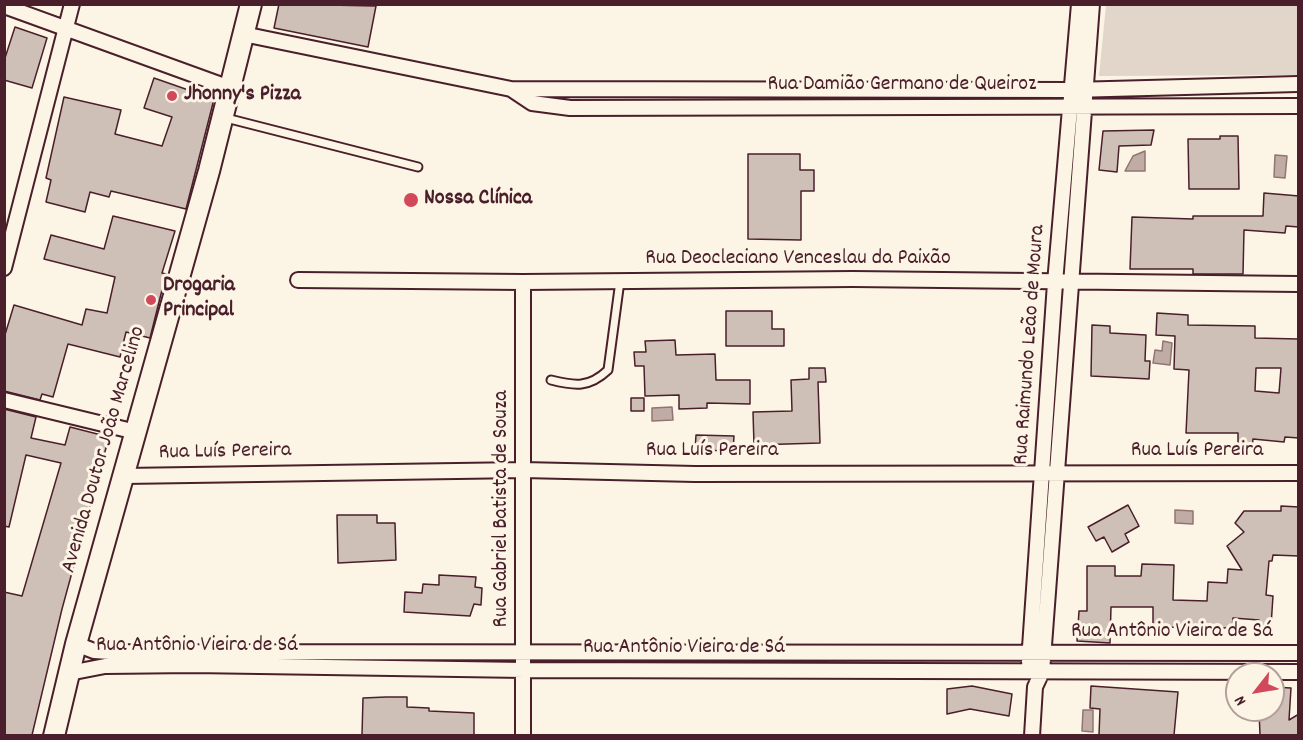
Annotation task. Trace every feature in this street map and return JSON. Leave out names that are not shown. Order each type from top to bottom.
[{"type":"street","points":[[4,268],[72,4]]},
{"type":"street","name":"Avenida Doutor João Marcelino","points":[[54,735],[76,644],[223,117],[251,4]]},
{"type":"street","name":"Rua Raimundo Leão de Moura","points":[[1050,474],[1073,283],[1079,4]]},
{"type":"street","name":"Rua Raimundo Leão de Moura","points":[[1078,90],[1092,4]]},
{"type":"street","points":[[4,6],[230,88]]},
{"type":"street","name":"Rua Damião Germano de Queiroz","points":[[243,34],[511,89],[1078,90],[1299,84]]},
{"type":"street","points":[[810,88],[810,107]]},
{"type":"street","name":"Rua Damião Germano de Queiroz","points":[[511,89],[532,103],[570,108],[1299,106]]},
{"type":"street","name":"Rua Raimundo Leão de Moura","points":[[1035,672],[1050,474],[1055,283],[1077,107]]},
{"type":"street","name":"Rua Deocleciano Venceslau da Paixão","points":[[298,280],[523,282],[853,279],[1299,284]]},
{"type":"street","name":"Rua Gabriel Batista de Souza","points":[[523,282],[523,735]]},
{"type":"street","points":[[4,400],[136,432]]},
{"type":"street","name":"Rua Luís Pereira","points":[[124,476],[524,470],[695,474],[1299,473]]},
{"type":"street","name":"Rua Antônio Vieira de Sá","points":[[76,644],[101,652],[1037,655],[1299,653]]},
{"type":"street","points":[[193,665],[194,651]]},
{"type":"street","points":[[296,651],[296,667]]},
{"type":"street","name":"Rua Antônio Vieira de Sá","points":[[69,673],[105,666],[193,665],[524,670],[1299,672]]},
{"type":"street","points":[[1032,735],[1035,672]]},
{"type":"lane","points":[[223,117],[418,167]]},
{"type":"lane","points":[[551,380],[574,386],[586,385],[608,370],[620,281]]},
{"type":"shaded area","points":[[1106,5],[1298,5],[1298,75],[1099,76]]},
{"type":"shaded area","points":[[1145,151],[1145,171],[1125,171],[1133,156]]},
{"type":"shaded area","points":[[1275,155],[1287,156],[1285,178],[1274,177]]},
{"type":"shaded area","points":[[1163,341],[1172,343],[1170,365],[1153,363],[1155,350],[1162,351]]},
{"type":"shaded area","points":[[672,407],[673,420],[652,421],[652,408]]},
{"type":"shaded area","points":[[1175,510],[1193,511],[1193,524],[1175,523]]},
{"type":"shaded area","points":[[1083,710],[1093,710],[1093,732],[1082,731]]},
{"type":"building","points":[[279,4],[376,6],[368,47],[274,28]]},
{"type":"building","points":[[15,27],[47,38],[32,88],[4,80],[4,61]]},
{"type":"building","points":[[154,78],[214,99],[186,209],[111,191],[109,197],[90,192],[85,212],[46,202],[51,180],[46,178],[64,97],[121,110],[115,134],[162,146],[172,117],[144,108]]},
{"type":"building","points":[[1154,130],[1151,145],[1119,146],[1117,172],[1099,170],[1103,131]]},
{"type":"building","points":[[1220,136],[1238,136],[1239,189],[1189,189],[1188,139],[1220,139]]},
{"type":"building","points":[[748,154],[800,154],[800,170],[814,170],[814,191],[801,191],[801,240],[748,239]]},
{"type":"building","points":[[1264,193],[1299,196],[1299,227],[1286,226],[1285,233],[1244,230],[1243,274],[1193,274],[1193,269],[1130,269],[1132,217],[1193,219],[1193,216],[1263,216]]},
{"type":"building","points":[[113,216],[175,231],[162,273],[166,274],[150,338],[126,332],[120,357],[68,344],[53,397],[42,394],[40,400],[4,391],[4,338],[14,305],[82,325],[86,309],[107,313],[115,277],[44,259],[51,235],[104,249]]},
{"type":"building","points":[[726,311],[772,311],[772,329],[784,329],[784,346],[726,346]]},
{"type":"building","points":[[1157,313],[1188,315],[1188,325],[1255,326],[1255,338],[1299,339],[1299,438],[1285,437],[1284,442],[1253,439],[1252,447],[1238,447],[1238,433],[1186,433],[1189,370],[1174,369],[1175,336],[1156,335]],"holes":[[[1256,368],[1281,368],[1279,393],[1255,391]]]},
{"type":"building","points":[[1092,325],[1110,326],[1110,333],[1146,335],[1145,361],[1150,361],[1149,379],[1091,376]]},
{"type":"building","points":[[675,340],[676,355],[715,354],[716,380],[750,380],[750,404],[707,403],[707,408],[679,409],[679,395],[645,396],[644,366],[635,366],[634,352],[646,352],[645,341]]},
{"type":"building","points":[[809,368],[825,368],[826,382],[818,382],[820,443],[754,445],[753,412],[792,411],[791,380],[809,379]]},
{"type":"building","points":[[631,398],[644,398],[644,411],[631,411]]},
{"type":"building","points":[[4,409],[36,417],[31,438],[65,445],[70,427],[109,437],[62,609],[32,735],[4,735],[4,592],[22,596],[61,463],[26,455],[9,527],[4,526]]},
{"type":"building","points":[[696,435],[734,436],[733,451],[695,450]]},
{"type":"building","points":[[1128,505],[1139,526],[1125,534],[1129,542],[1112,552],[1104,537],[1096,541],[1088,527]]},
{"type":"building","points":[[1281,506],[1299,507],[1299,556],[1273,555],[1272,561],[1269,561],[1266,595],[1273,596],[1271,626],[1259,625],[1259,620],[1233,618],[1232,628],[1153,627],[1153,607],[1111,607],[1110,643],[1077,641],[1079,611],[1087,611],[1087,566],[1115,566],[1115,576],[1141,576],[1142,564],[1174,565],[1173,600],[1207,601],[1208,582],[1227,583],[1228,569],[1242,570],[1227,546],[1244,532],[1235,523],[1244,511],[1281,511]]},
{"type":"building","points":[[337,515],[377,515],[377,523],[395,523],[396,560],[338,563]]},
{"type":"building","points":[[439,575],[476,577],[475,587],[482,588],[481,605],[474,604],[470,616],[404,612],[405,592],[422,593],[423,584],[439,585]]},
{"type":"building","points":[[972,686],[1012,694],[1009,716],[970,709],[947,714],[947,689]]},
{"type":"building","points":[[1091,686],[1178,692],[1174,735],[1099,735],[1100,709],[1090,708]]},
{"type":"building","points":[[1285,688],[1291,688],[1289,720],[1299,714],[1299,735],[1260,735],[1259,722],[1285,722]]},
{"type":"building","points":[[407,697],[407,707],[429,708],[429,711],[474,713],[474,735],[362,735],[363,698]]},
{"type":"place","name":"Jhonny's Pizza","points":[[172,96]]},
{"type":"place","name":"Nossa Clínica","points":[[411,200]]},
{"type":"place","name":"Drogaria Principal","points":[[151,300]]}]
